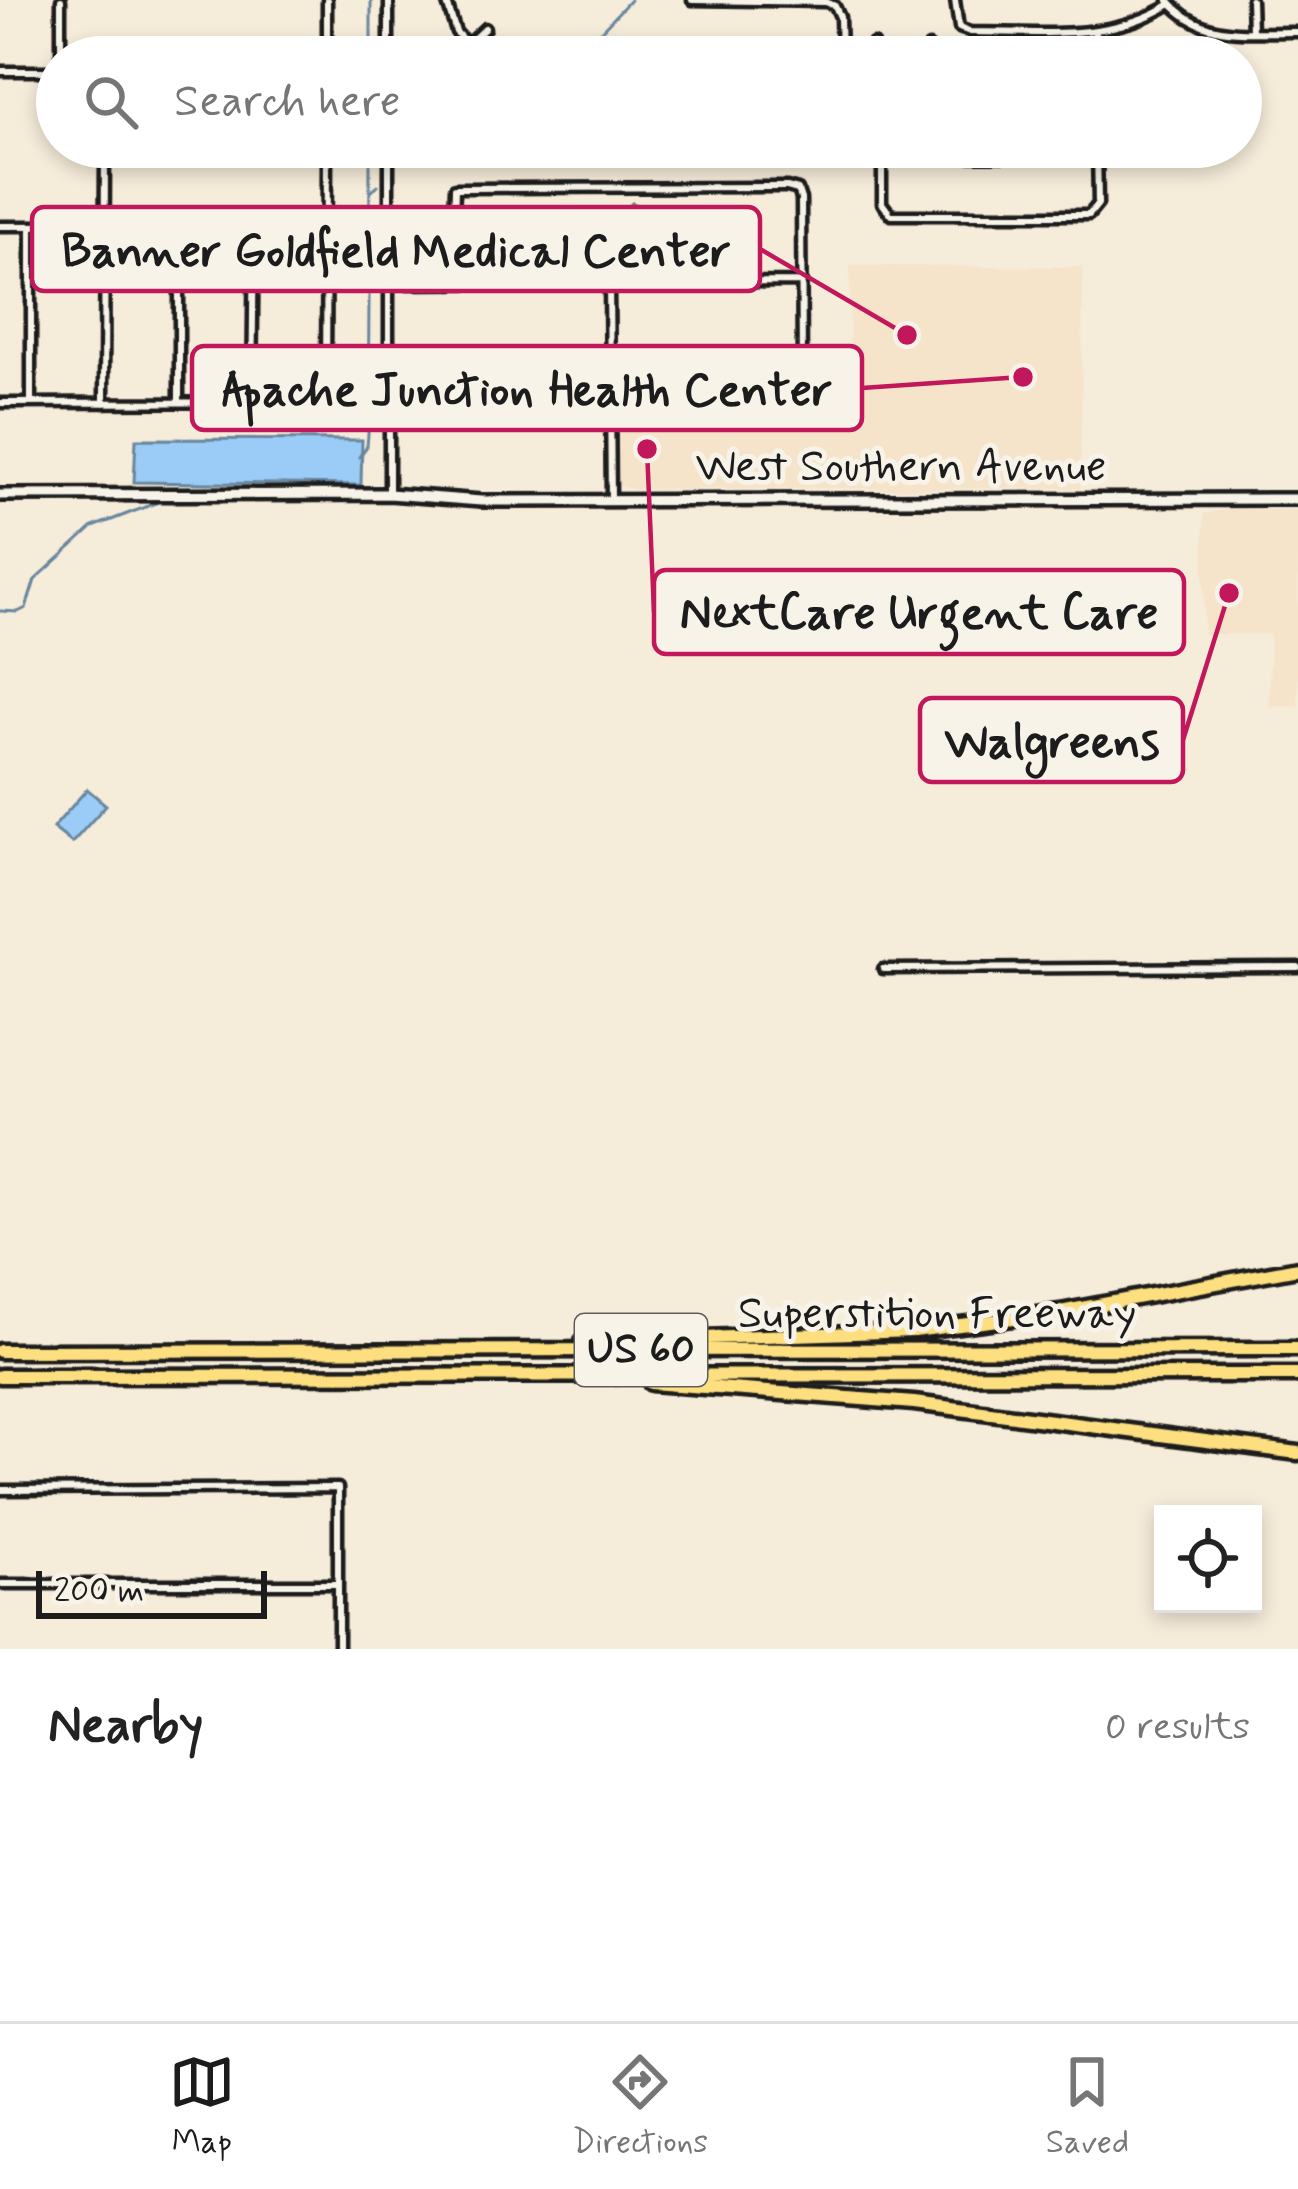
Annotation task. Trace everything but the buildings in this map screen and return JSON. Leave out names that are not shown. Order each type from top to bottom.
[{"type":"highway","points":[[481,1351],[582,1342],[914,1331],[1060,1312],[1298,1268]]},
{"type":"highway","name":"Superstition Freeway","points":[[0,1351],[1290,1349]]},
{"type":"highway","name":"Superstition Freeway","points":[[0,1376],[1298,1375]]},
{"type":"highway","points":[[573,1376],[914,1402],[1298,1453]]},
{"type":"main road","name":"West Southern Avenue","points":[[0,495],[389,494],[449,501],[1298,499]]},
{"type":"street","points":[[61,0],[61,36]]},
{"type":"street","points":[[327,0],[327,36]]},
{"type":"street","points":[[389,0],[389,36]]},
{"type":"street","points":[[446,0],[449,18],[461,36]]},
{"type":"street","points":[[692,0],[826,2],[840,16],[840,36]]},
{"type":"street","points":[[955,0],[959,28],[970,32],[1095,32],[1145,20],[1170,2],[1201,28],[1298,32]]},
{"type":"street","points":[[1251,0],[1252,31]]},
{"type":"street","points":[[477,36],[485,28]]},
{"type":"street","points":[[1095,32],[1095,36]]},
{"type":"street","points":[[0,71],[36,71]]},
{"type":"street","points":[[104,403],[105,168]]},
{"type":"street","points":[[0,404],[326,401],[326,168]]},
{"type":"street","points":[[389,168],[389,494]]},
{"type":"street","points":[[883,168],[885,210],[891,215],[1088,215],[1095,211],[1096,168]]},
{"type":"street","points":[[452,284],[455,188],[798,190],[802,282],[802,367],[798,376],[610,378]]},
{"type":"street","points":[[252,402],[254,225]]},
{"type":"street","points":[[0,226],[326,225]]},
{"type":"street","points":[[31,226],[32,403]]},
{"type":"street","points":[[179,226],[179,402]]},
{"type":"street","points":[[389,284],[802,282]]},
{"type":"street","points":[[609,283],[611,501]]},
{"type":"street","points":[[883,969],[1298,967]]},
{"type":"street","points":[[0,1490],[338,1488],[338,1649]]},
{"type":"street","points":[[0,1584],[338,1584]]},
{"type":"shaded area","points":[[850,266],[1083,267],[1080,488],[620,486],[615,477],[615,404],[849,403]]},
{"type":"shaded area","points":[[1230,509],[1298,510],[1298,706],[1270,706],[1270,634],[1204,634],[1204,514]]},
{"type":"green space","points":[[632,203],[640,206],[640,249],[635,249],[635,263],[623,268],[610,252],[611,226]]},
{"type":"water","points":[[136,439],[362,440],[361,485],[134,482]]},
{"type":"water","points":[[87,789],[106,805],[72,843],[53,828]]},
{"type":"waterway","points":[[371,0],[371,36]]},
{"type":"waterway","points":[[596,36],[630,0]]},
{"type":"waterway","points":[[359,457],[368,434],[370,168]]},
{"type":"waterway","points":[[370,193],[378,185]]},
{"type":"waterway","points":[[0,611],[26,608],[35,580],[93,527],[156,503],[158,498]]},
{"type":"place","name":"Banner Goldfield Medical Center","points":[[907,335]]},
{"type":"place","name":"Apache Junction Health Center","points":[[1023,377]]},
{"type":"place","name":"NextCare Urgent Care","points":[[647,449]]},
{"type":"place","name":"Walgreens","points":[[1229,593]]}]
